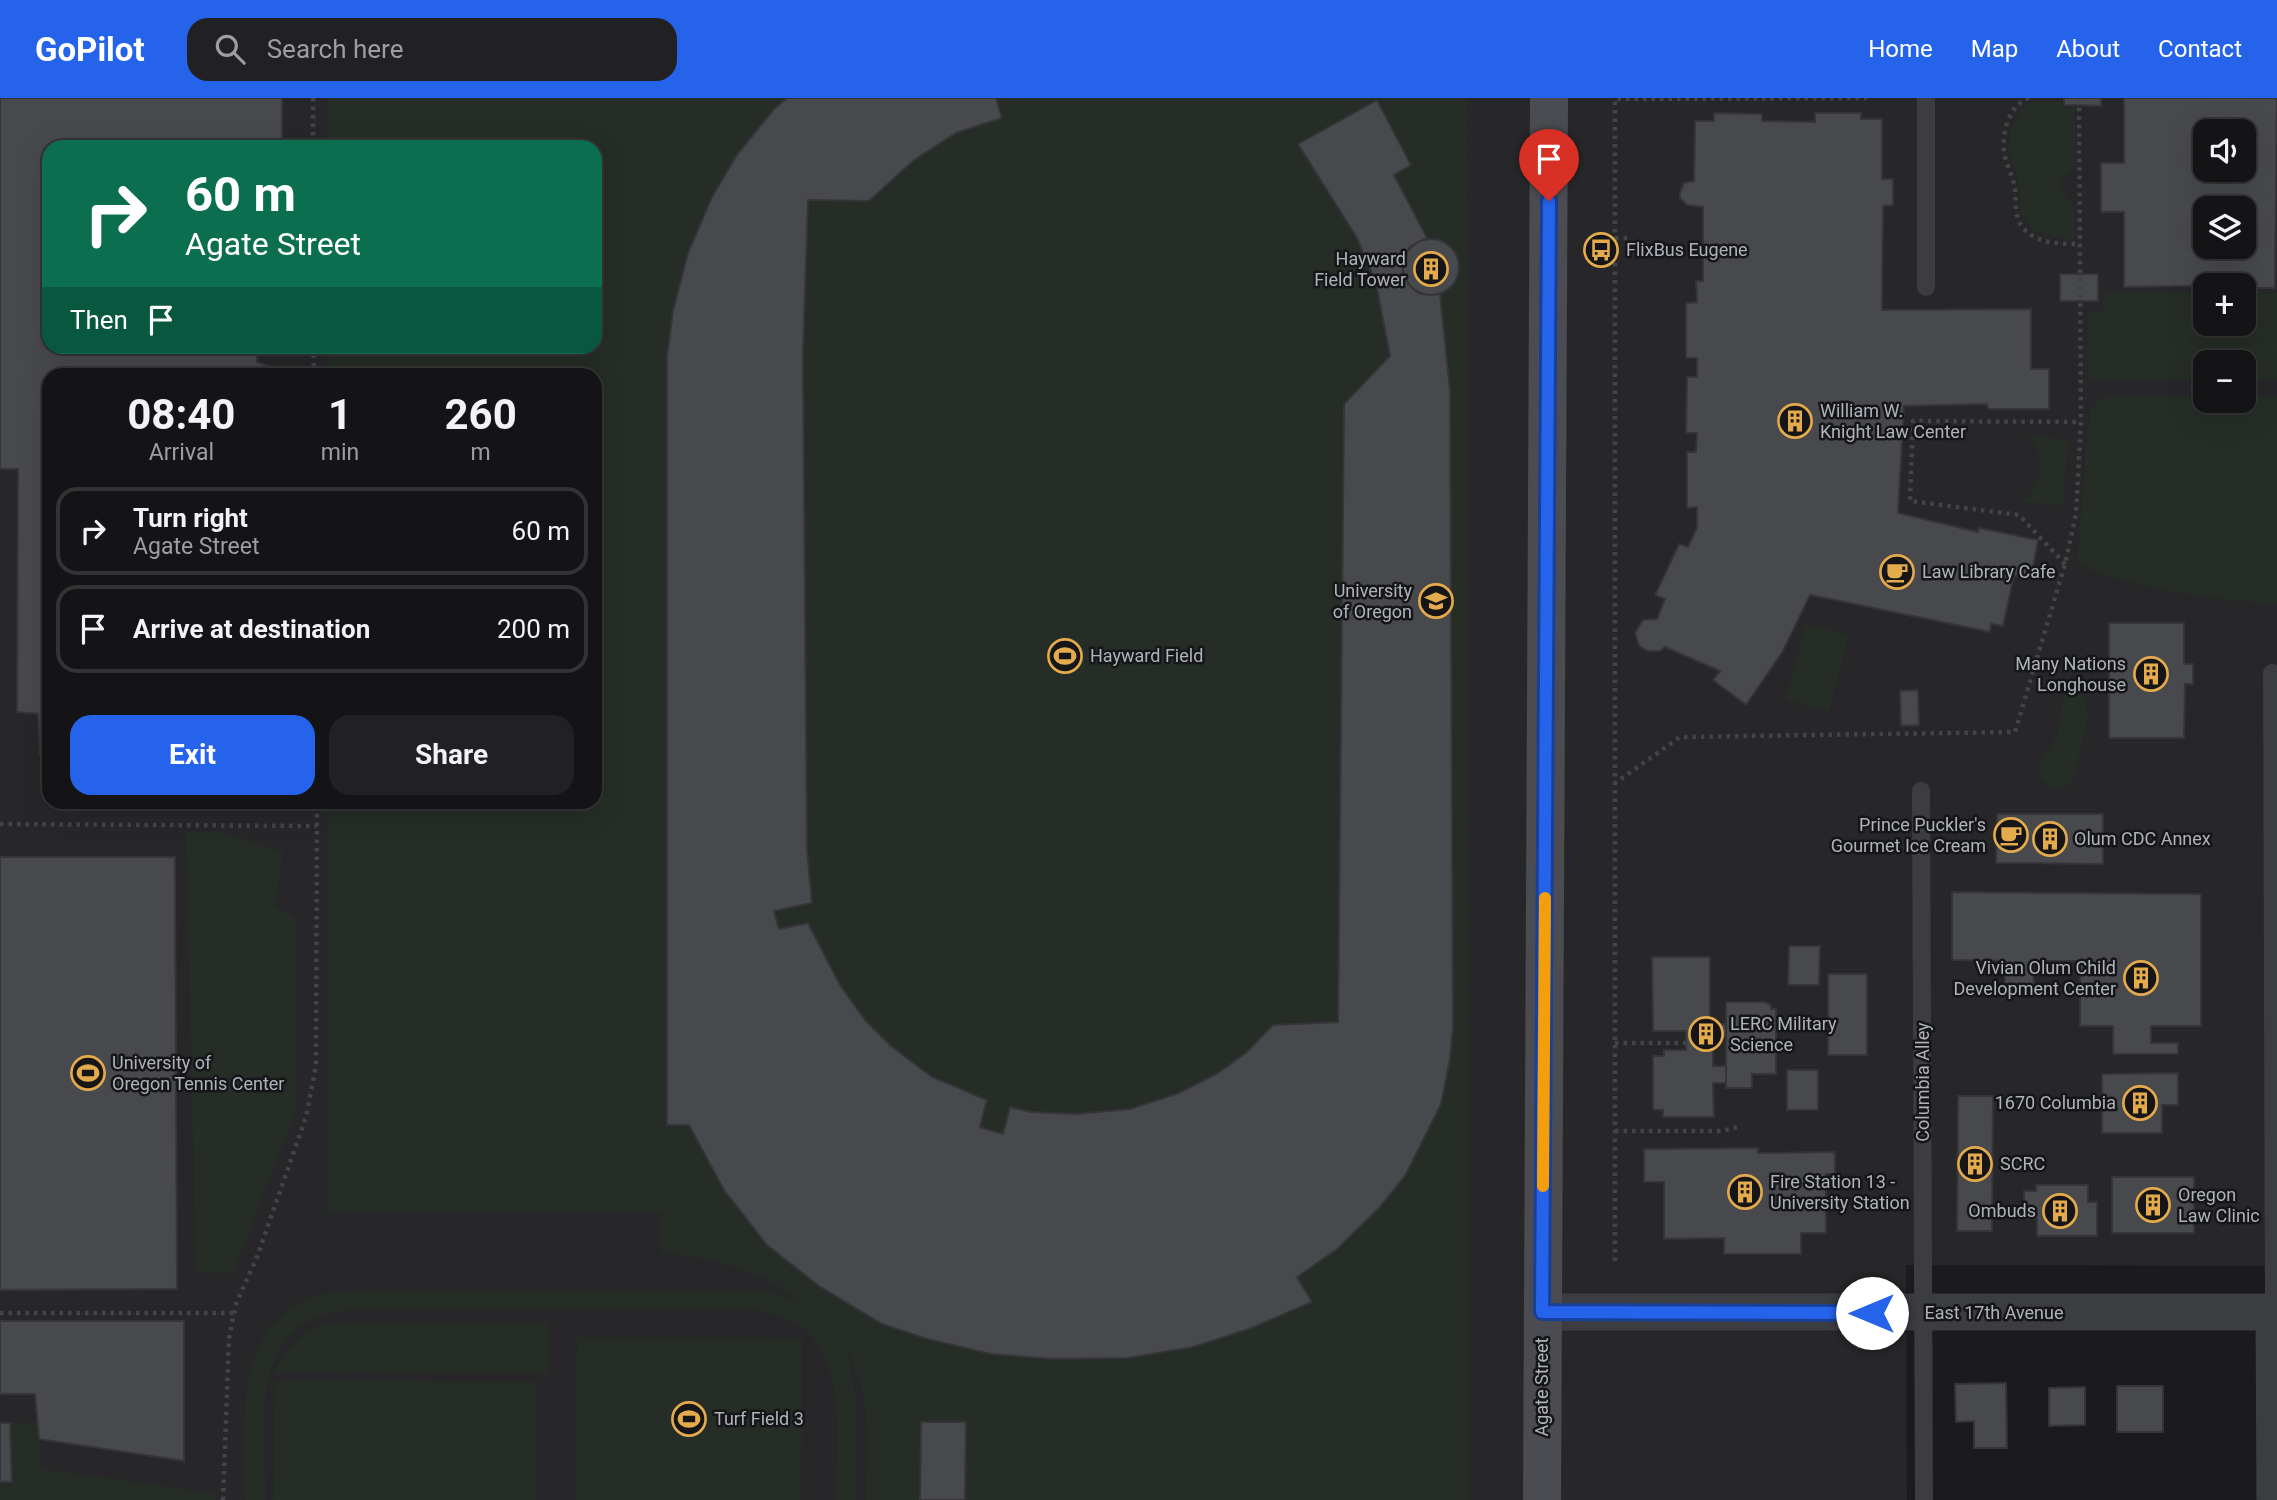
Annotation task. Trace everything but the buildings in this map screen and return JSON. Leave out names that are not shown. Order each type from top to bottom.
[{"type":"street","name":"Agate Street","points":[[1542,1500],[1549,98]]},
{"type":"street","name":"East 17th Avenue","points":[[1542,1312],[2276,1312]]},
{"type":"street","points":[[2275,1500],[2276,1312]]},
{"type":"lane","points":[[1926,98],[1926,287]]},
{"type":"lane","points":[[2272,673],[2276,1312]]},
{"type":"lane","name":"Columbia Alley","points":[[1921,791],[1924,1500]]},
{"type":"path","points":[[313,98],[313,140]]},
{"type":"path","points":[[1615,1261],[1615,99],[1867,98]]},
{"type":"path","points":[[2029,98],[2017,105],[2011,114],[2004,146],[2015,188],[2018,219],[2022,228],[2038,239],[2080,244]]},
{"type":"path","points":[[1614,784],[1680,737],[2015,732],[2065,564],[2076,514],[2081,422],[2079,98]]},
{"type":"path","points":[[1615,238],[1632,238]]},
{"type":"path","points":[[2065,564],[2019,515],[1910,501],[1913,421],[2081,422]]},
{"type":"path","points":[[223,1500],[229,1338],[234,1313],[306,1117],[314,1079],[317,809]]},
{"type":"path","points":[[0,824],[317,826]]},
{"type":"path","points":[[1615,1044],[1686,1044]]},
{"type":"path","points":[[1615,1131],[1722,1131],[1738,1127]]},
{"type":"path","points":[[0,1313],[234,1313]]},
{"type":"shaded area","name":"University of Oregon","points":[[0,98],[2277,98],[2277,1266],[1906,1265],[1907,1500],[0,1500]]},
{"type":"shaded area","name":"Hayward Field","points":[[327,98],[1467,98],[1469,1500],[866,1500],[865,1404],[855,1367],[846,1350],[856,1395],[856,1500],[836,1500],[837,1409],[833,1380],[824,1354],[809,1333],[785,1318],[751,1310],[351,1310],[317,1318],[293,1333],[278,1354],[269,1380],[265,1408],[266,1500],[245,1500],[244,1430],[246,1396],[252,1365],[264,1337],[283,1314],[311,1298],[351,1290],[752,1290],[768,1291],[801,1302],[753,1273],[717,1262],[661,1253],[660,1213],[327,1213],[327,809],[602,809],[602,368],[327,368],[327,354],[602,354],[602,140],[327,140]]},
{"type":"shaded area","points":[[2038,100],[2062,101],[2062,108],[2075,108],[2074,169],[2063,178],[2061,190],[2074,207],[2074,241],[2033,231],[2021,215],[2017,176],[2008,150],[2010,131],[2021,108]]},
{"type":"shaded area","points":[[2104,293],[2193,293],[2193,336],[2256,336],[2256,293],[2277,293],[2277,379],[2256,379],[2256,350],[2193,350],[2193,379],[2088,379],[2088,312],[2104,312]]},
{"type":"shaded area","points":[[2114,395],[2193,396],[2193,413],[2256,413],[2256,397],[2277,396],[2277,603],[2174,592],[2119,579],[2077,563],[2090,410],[2102,398]]},
{"type":"shaded area","points":[[2029,436],[2068,440],[2063,505],[2022,502],[2034,487],[2040,470],[2038,453]]},
{"type":"shaded area","points":[[1806,624],[1849,635],[1829,711],[1786,700]]},
{"type":"shaded area","points":[[2065,684],[2084,694],[2088,717],[2074,779],[2067,786],[2053,788],[2041,779],[2039,763],[2058,735]]},
{"type":"shaded area","points":[[186,832],[222,832],[283,852],[275,906],[297,920],[296,1111],[233,1273],[196,1272]]},
{"type":"shaded area","points":[[329,1322],[548,1322],[548,1374],[274,1373],[295,1342]]},
{"type":"shaded area","name":"Turf Field 3","points":[[577,1337],[802,1338],[801,1500],[576,1500]]},
{"type":"shaded area","points":[[275,1381],[537,1382],[537,1500],[273,1500]]},
{"type":"shaded area","points":[[0,1423],[39,1423],[40,1469],[216,1493],[216,1500],[0,1500]]},
{"type":"slow traffic","points":[[1543,1186],[1545,898]]},
{"type":"place","name":"FlixBus Eugene","points":[[1601,250]]},
{"type":"place","name":"Hayward Field Tower","points":[[1431,269]]},
{"type":"place","name":"William W. Knight Law Center","points":[[1795,421]]},
{"type":"place","name":"Law Library Cafe","points":[[1897,572]]},
{"type":"place","name":"University of Oregon","points":[[1436,601]]},
{"type":"place","name":"Hayward Field","points":[[1065,656]]},
{"type":"place","name":"Many Nations Longhouse","points":[[2151,674]]},
{"type":"place","name":"Prince Puckler's Gourmet Ice Cream","points":[[2011,835]]},
{"type":"place","name":"Olum CDC Annex","points":[[2050,839]]},
{"type":"place","name":"Vivian Olum Child Development Center","points":[[2141,978]]},
{"type":"place","name":"LERC Military Science","points":[[1706,1034]]},
{"type":"place","name":"University of Oregon Tennis Center","points":[[88,1073]]},
{"type":"place","name":"1670 Columbia","points":[[2140,1103]]},
{"type":"place","name":"SCRC","points":[[1975,1164]]},
{"type":"place","name":"Fire Station 13 - University Station","points":[[1745,1192]]},
{"type":"place","name":"Oregon Law Clinic","points":[[2153,1205]]},
{"type":"place","name":"Ombuds","points":[[2060,1211]]},
{"type":"place","name":"Turf Field 3","points":[[689,1419]]},
{"type":"route","points":[[1549,201],[1542,1312],[1872,1313]]}]
